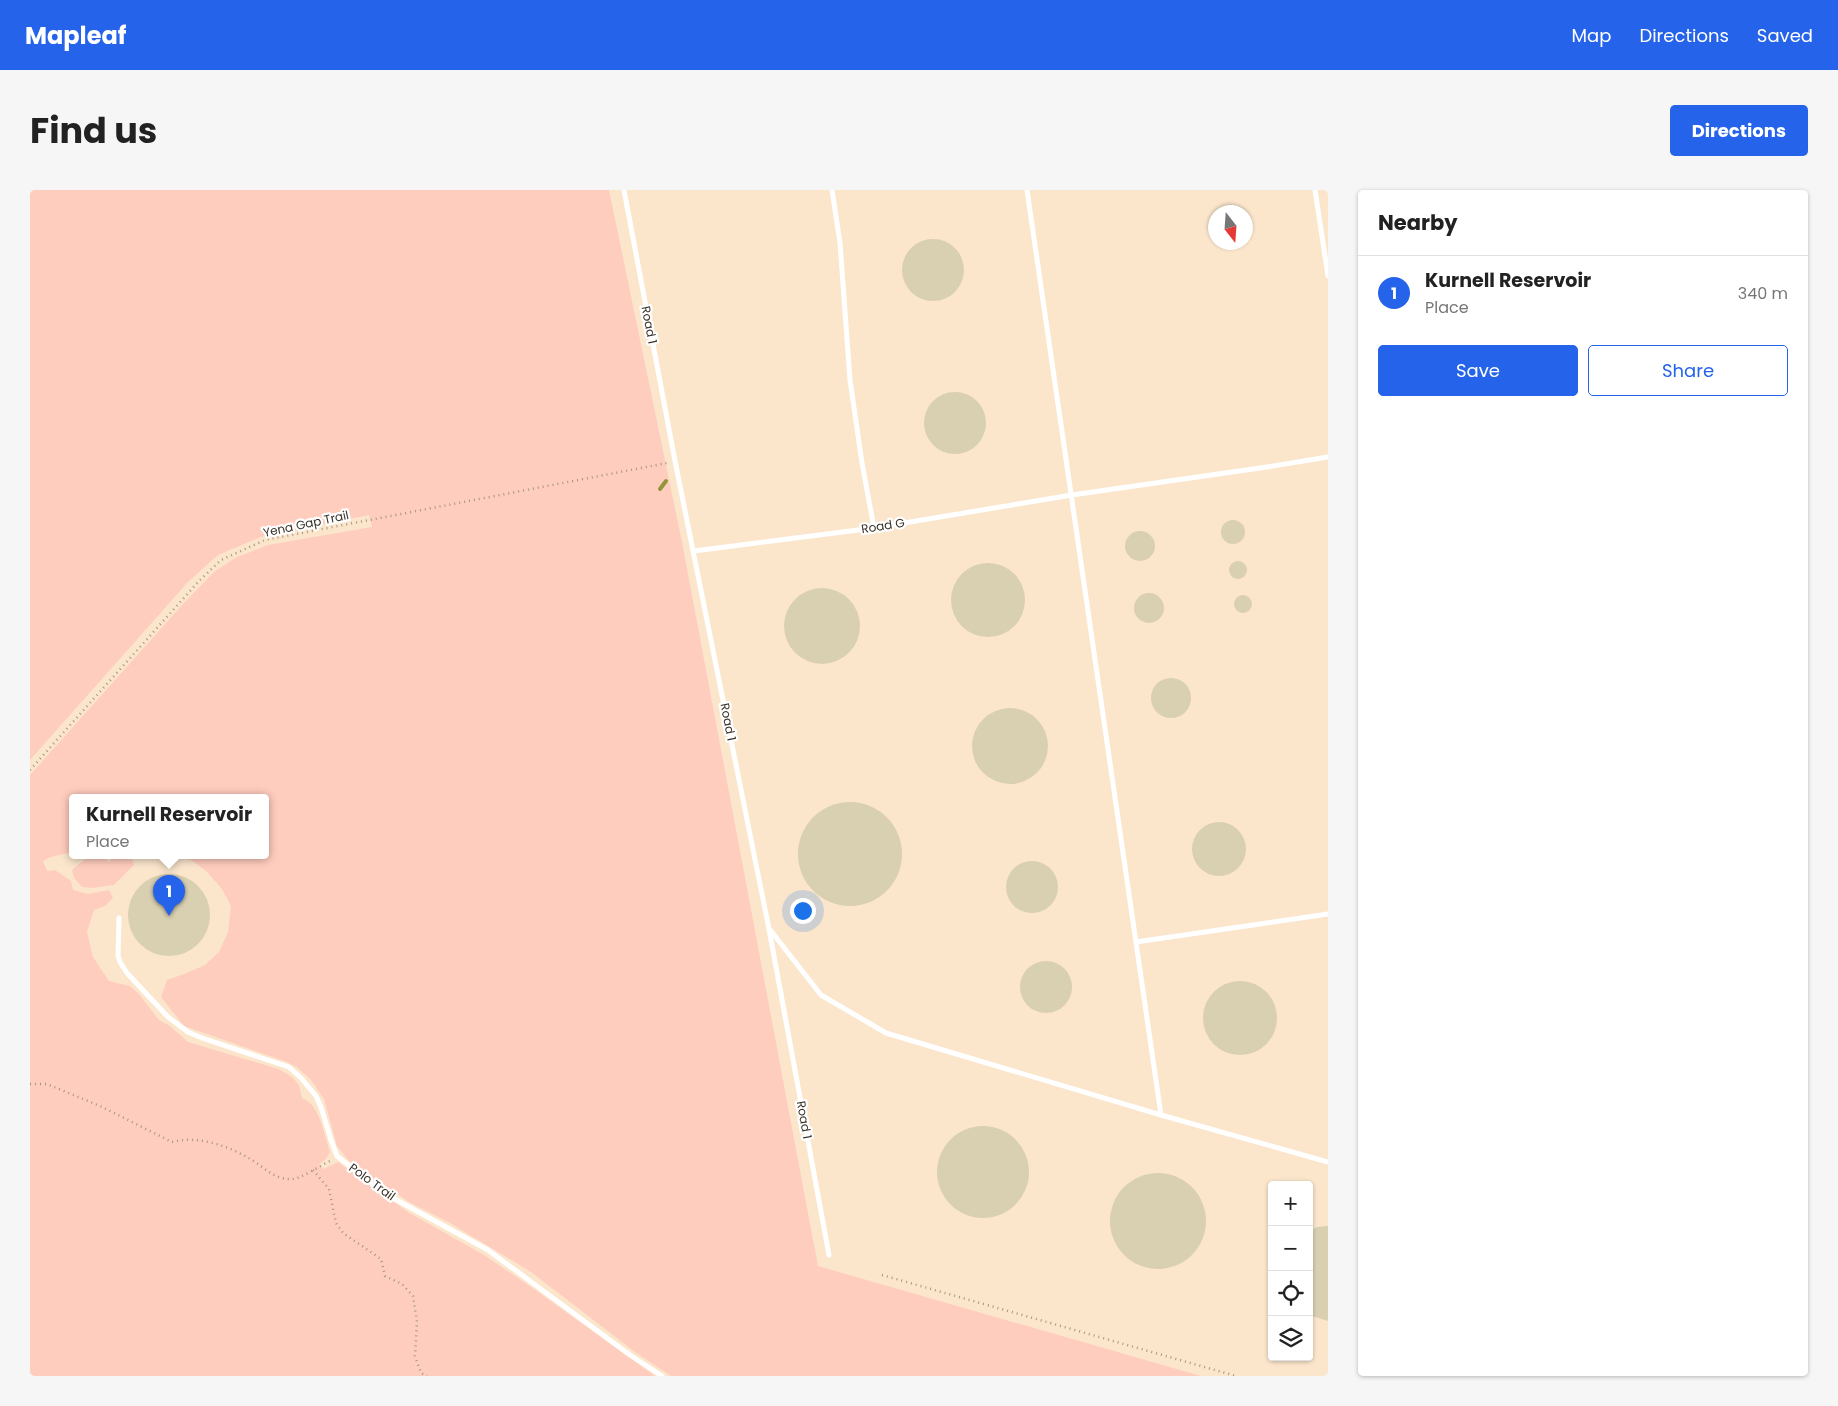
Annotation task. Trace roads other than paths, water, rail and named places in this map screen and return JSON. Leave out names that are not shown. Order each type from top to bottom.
[{"type":"lane","name":"Road 1","points":[[624,190],[675,461],[769,929],[829,1255]]},
{"type":"lane","points":[[832,190],[840,244],[850,380],[874,528]]},
{"type":"lane","points":[[1027,190],[1161,1115]]},
{"type":"lane","points":[[1315,190],[1328,276]]},
{"type":"lane","name":"Road G","points":[[694,551],[874,528],[1072,495],[1328,457]]},
{"type":"lane","points":[[1136,942],[1328,914]]},
{"type":"lane","name":"Polo Trail","points":[[119,918],[118,956],[120,962],[146,996],[168,1017],[188,1032],[221,1046],[296,1072],[316,1096],[334,1150],[338,1156],[382,1192],[488,1250],[630,1355],[662,1376]]},
{"type":"lane","points":[[769,929],[821,995],[886,1033],[1161,1115],[1328,1162]]},
{"type":"waterway","points":[[660,489],[666,481]]},
{"type":"place","name":"Kurnell Reservoir","points":[[169,916]]}]
